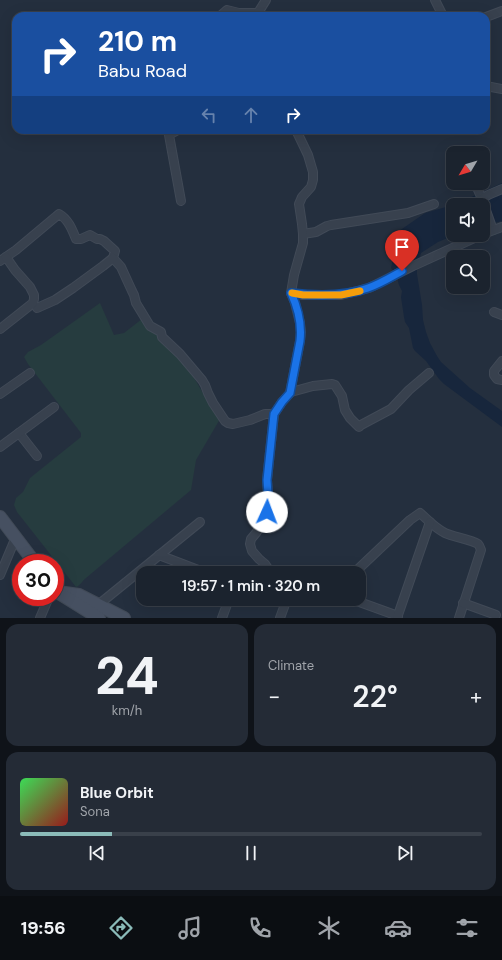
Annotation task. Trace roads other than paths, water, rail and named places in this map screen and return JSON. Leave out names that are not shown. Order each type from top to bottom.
[{"type":"main road","points":[[0,517],[28,554]]},
{"type":"main road","points":[[64,594],[79,595],[124,618]]},
{"type":"main road","points":[[64,599],[99,618]]},
{"type":"street","points":[[258,12],[266,0]]},
{"type":"street","points":[[436,0],[441,12]]},
{"type":"street","points":[[225,12],[227,10],[239,12]]},
{"type":"street","points":[[490,16],[502,11]]},
{"type":"street","points":[[490,87],[502,89]]},
{"type":"street","points":[[172,134],[170,135],[181,201]]},
{"type":"street","points":[[266,566],[252,551],[250,540],[266,518],[268,494],[267,480],[274,414],[290,393],[300,341],[300,323],[295,302],[291,293],[303,234],[299,204],[302,197],[311,187],[313,180],[308,155],[298,134]]},
{"type":"street","points":[[486,198],[488,195],[502,189]]},
{"type":"street","points":[[303,234],[316,232],[331,225],[408,212],[434,204]]},
{"type":"street","points":[[0,329],[33,303],[34,299],[34,295],[30,287],[3,259],[59,214],[68,222],[76,239],[81,239],[90,235],[96,239],[104,241],[115,251],[113,258],[73,288],[55,300],[37,308]]},
{"type":"street","points":[[490,222],[493,230]]},
{"type":"street","points":[[490,231],[502,227]]},
{"type":"street","points":[[291,293],[303,295],[341,295],[369,288],[465,242]]},
{"type":"street","points":[[113,258],[121,267],[134,295],[136,303],[150,326],[161,332],[162,337],[180,354],[206,385],[213,403],[225,421],[233,424],[250,420],[265,414],[274,414]]},
{"type":"street","points":[[502,361],[494,371],[494,375],[502,380]]},
{"type":"street","points":[[0,394],[30,373]]},
{"type":"street","points":[[290,393],[313,386],[335,385],[342,396],[345,410],[350,418],[359,427],[391,409],[409,390],[429,373]]},
{"type":"street","points":[[0,447],[54,407]]},
{"type":"street","points":[[19,433],[37,456]]},
{"type":"street","points":[[361,566],[420,512],[433,525],[446,533],[471,541],[478,544],[480,547],[481,550],[459,618]]},
{"type":"street","points":[[98,605],[200,522]]},
{"type":"street","points":[[366,605],[398,617],[430,522]]},
{"type":"street","points":[[0,575],[16,537]]},
{"type":"street","points":[[159,555],[188,566]]},
{"type":"street","points":[[463,603],[496,616]]},
{"type":"street","points":[[40,618],[47,606]]},
{"type":"street","points":[[222,618],[226,606]]},
{"type":"street","points":[[280,618],[284,606]]},
{"type":"water","points":[[502,183],[502,221],[490,224],[490,198],[469,198],[490,190],[490,188]]},
{"type":"water","points":[[446,207],[446,239],[421,253],[417,267],[423,320],[426,332],[430,343],[441,362],[470,388],[502,411],[502,427],[444,384],[426,361],[413,348],[409,328],[405,322],[401,297],[402,291],[391,268],[399,231],[425,213]]}]
